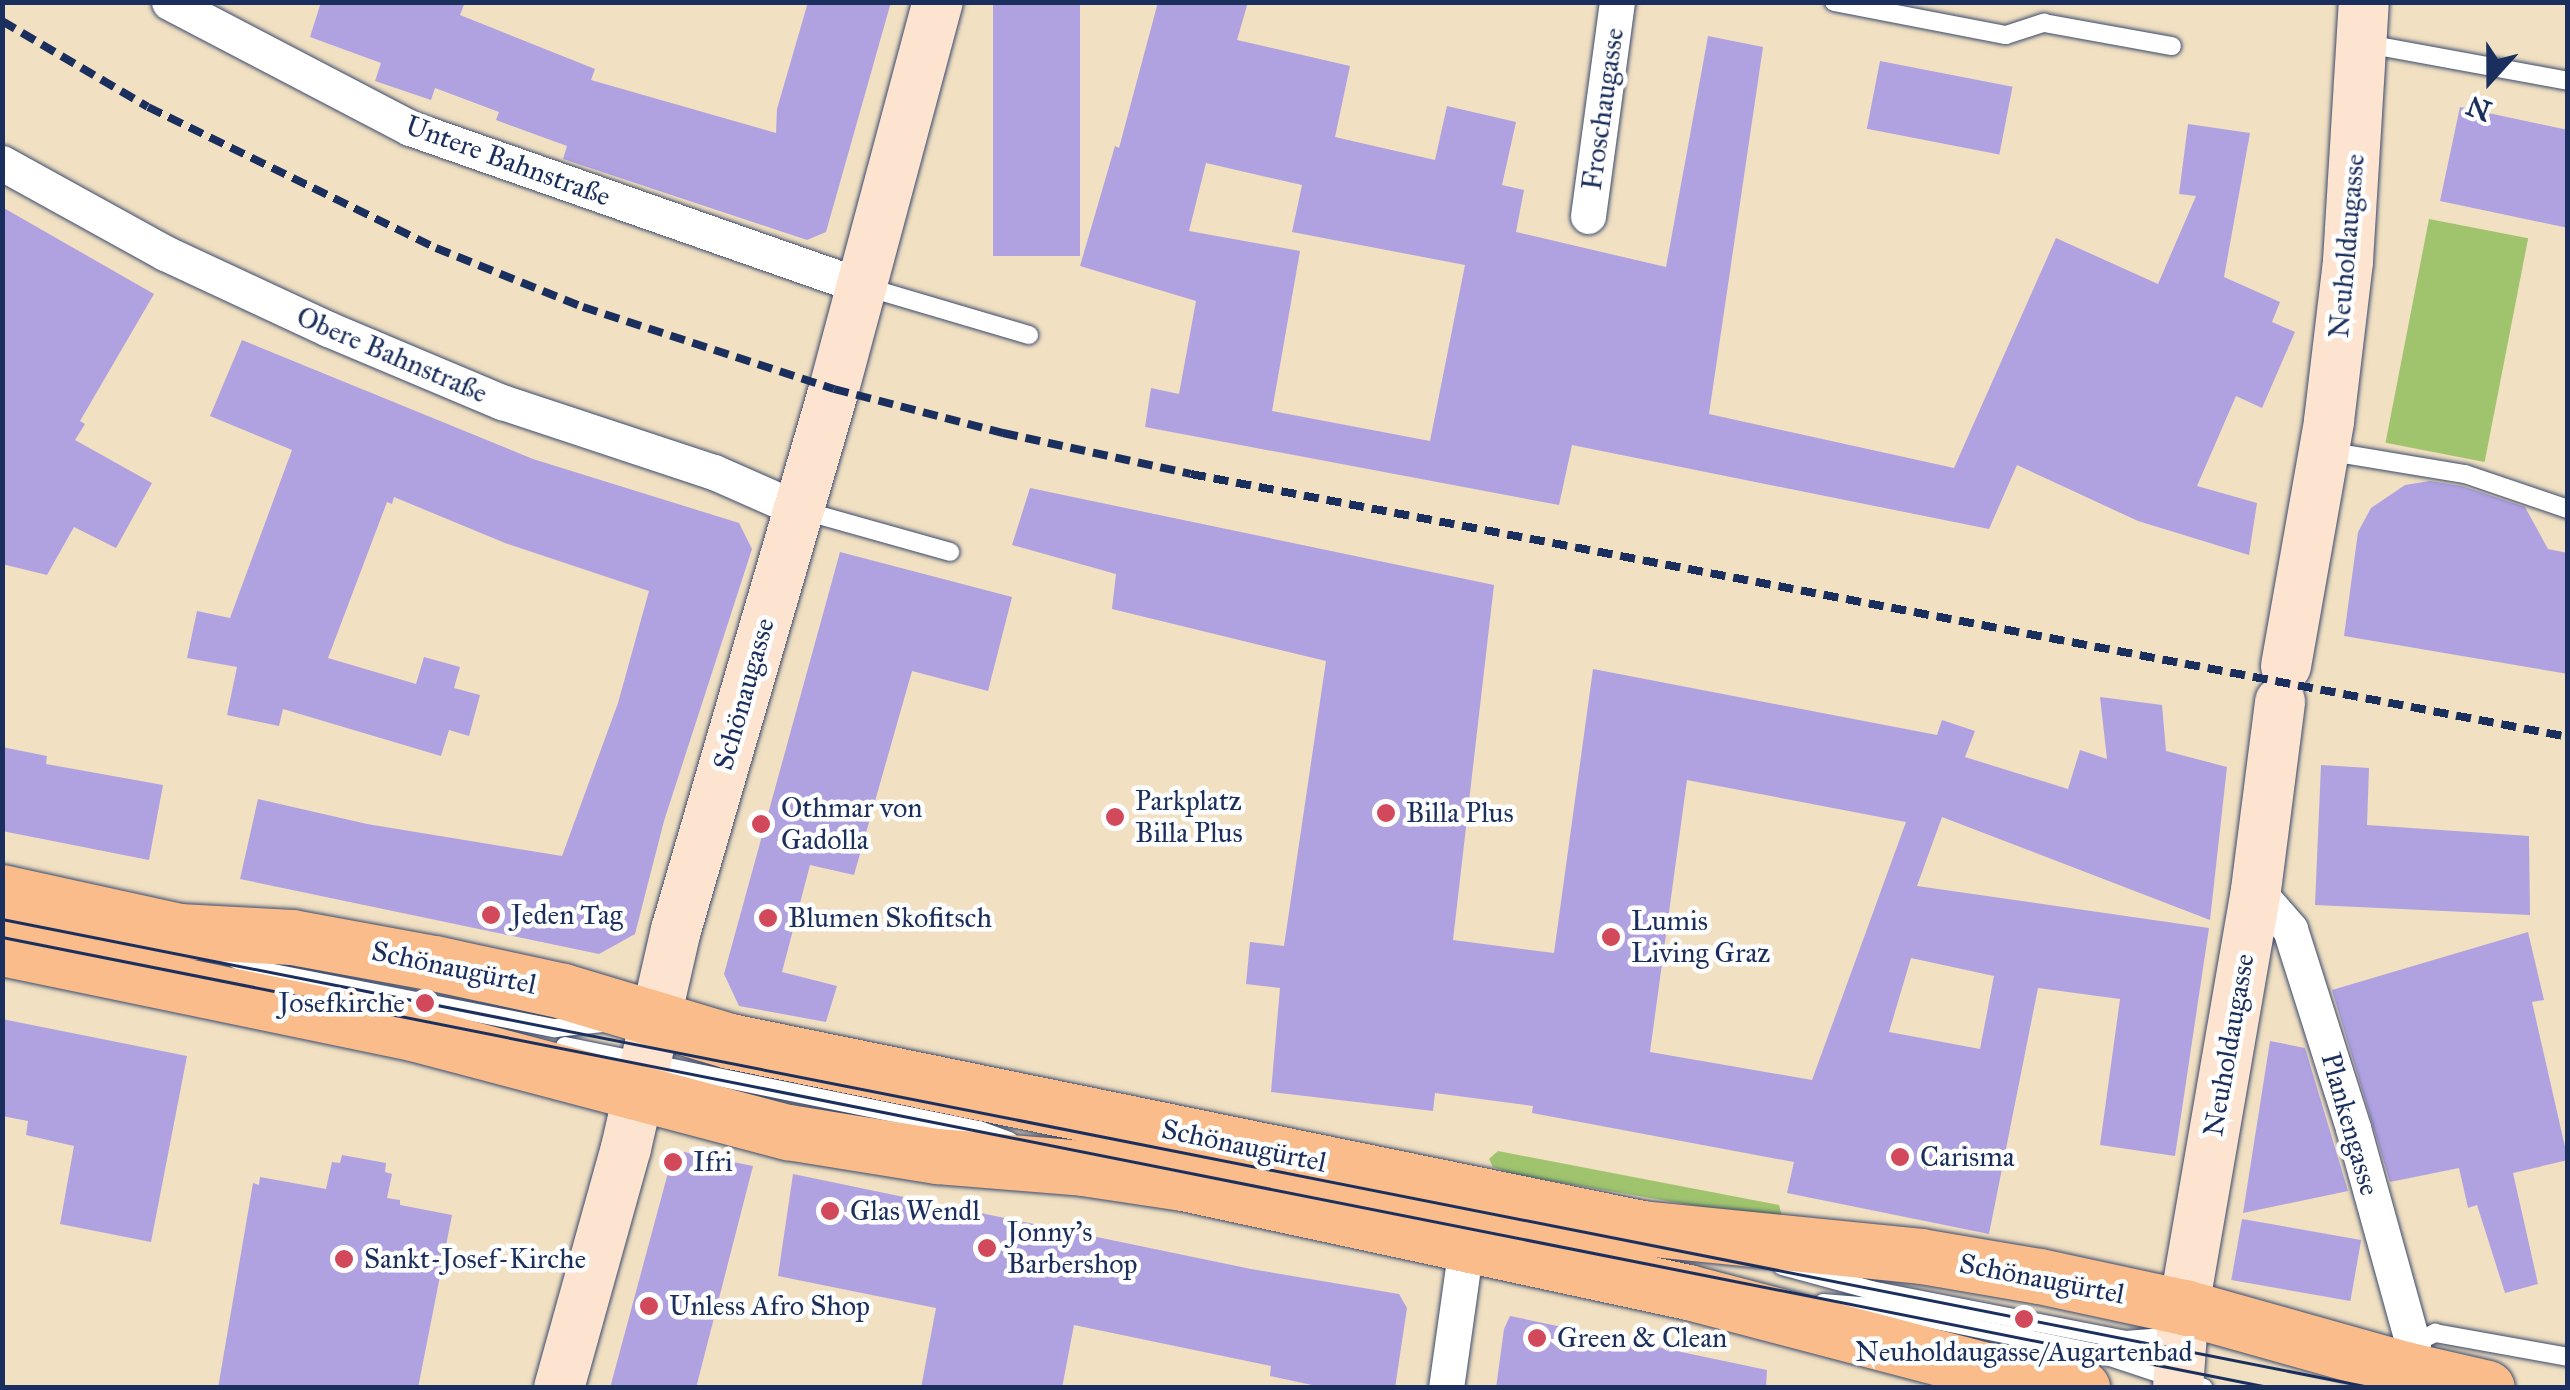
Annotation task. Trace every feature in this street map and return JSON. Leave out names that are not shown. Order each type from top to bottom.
[{"type":"main road","name":"Schönaugasse","points":[[559,1388],[938,2]]},
{"type":"main road","name":"Neuholdaugasse","points":[[2185,1359],[2283,684],[2324,450],[2348,261],[2363,23]]},
{"type":"main road","name":"Schönaugürtel","points":[[2,892],[179,931],[292,937],[563,990],[646,1059]]},
{"type":"main road","name":"Schönaugürtel","points":[[2,948],[416,1034],[646,1059],[875,1148],[1083,1168],[1183,1183],[1688,1292],[1986,1370],[2082,1388]]},
{"type":"main road","name":"Schönaugürtel","points":[[646,1059],[730,1041],[1642,1228],[1921,1256],[2185,1359],[2274,1331],[2409,1356],[2488,1388]]},
{"type":"street","name":"Untere Bahnstraße","points":[[169,2],[410,128],[862,286]]},
{"type":"street","name":"Froschaugasse","points":[[1588,216],[1618,2]]},
{"type":"street","name":"Obere Bahnstraße","points":[[2,163],[164,253],[328,329],[502,402],[714,472],[798,510]]},
{"type":"street","name":"Plankengasse","points":[[2256,890],[2290,930],[2409,1356]]},
{"type":"street","points":[[1446,1388],[1466,1246]]},
{"type":"lane","points":[[1834,2],[2006,35],[2044,23],[2172,46]]},
{"type":"lane","points":[[2363,23],[2568,81]]},
{"type":"lane","points":[[862,286],[1029,334]]},
{"type":"lane","points":[[2324,450],[2465,474],[2568,508]]},
{"type":"lane","points":[[798,510],[950,552]]},
{"type":"lane","points":[[1688,1292],[1872,1307],[2121,1358],[2185,1359]]},
{"type":"lane","points":[[2409,1356],[2436,1334],[2568,1356]]},
{"type":"green space","points":[[2429,219],[2528,238],[2485,462],[2385,443]]},
{"type":"green space","points":[[1498,1151],[1779,1205],[1782,1216],[1778,1220],[1517,1175],[1493,1167],[1489,1159]]},
{"type":"building","points":[[321,2],[465,2],[460,15],[595,69],[591,80],[776,133],[777,109],[808,2],[891,2],[826,232],[807,240],[563,159],[567,146],[496,120],[499,112],[435,88],[431,100],[375,81],[381,63],[310,37]]},
{"type":"building","points":[[993,2],[1080,2],[1080,256],[993,256]]},
{"type":"building","points":[[1158,2],[1248,2],[1237,40],[1350,66],[1335,137],[1435,160],[1447,106],[1516,122],[1502,185],[1524,190],[1516,232],[1666,267],[1708,36],[1763,47],[1709,414],[1954,468],[2056,238],[2158,284],[2196,196],[2179,194],[2188,124],[2250,133],[2224,277],[2280,302],[2272,322],[2295,332],[2262,408],[2236,396],[2197,486],[2257,503],[2249,555],[2138,521],[2017,465],[1989,529],[1572,445],[1559,505],[1145,427],[1151,388],[1179,394],[1196,301],[1080,266],[1115,146],[1119,148]],"holes":[[[1206,163],[1302,185],[1292,232],[1465,265],[1430,441],[1272,411],[1300,251],[1189,231]]]},
{"type":"building","points":[[1880,61],[2013,87],[1999,154],[1867,129]]},
{"type":"building","points":[[2460,107],[2568,130],[2568,228],[2440,201]]},
{"type":"building","points":[[2,207],[154,294],[80,421],[85,424],[75,440],[152,483],[116,548],[74,527],[47,575],[2,564]]},
{"type":"building","points":[[242,340],[533,459],[739,523],[752,549],[664,821],[635,934],[599,954],[240,879],[258,799],[367,824],[562,856],[618,703],[649,591],[505,543],[394,497],[392,504],[387,502],[328,658],[416,684],[424,657],[460,667],[454,688],[480,695],[469,736],[449,730],[441,756],[283,709],[279,726],[227,715],[237,667],[187,658],[197,611],[230,618],[292,450],[210,416]]},
{"type":"building","points":[[2430,481],[2462,486],[2525,507],[2548,549],[2568,553],[2568,674],[2344,636],[2358,532],[2371,508],[2405,485]]},
{"type":"building","points":[[1030,488],[1494,585],[1453,940],[1554,953],[1593,669],[1937,735],[1942,720],[1975,731],[1965,757],[2068,789],[2080,750],[2107,759],[2100,697],[2162,705],[2166,751],[2227,767],[2210,920],[1942,817],[1917,886],[2209,928],[2175,1156],[2100,1145],[2120,999],[2038,988],[1989,1234],[1787,1193],[1794,1162],[1532,1113],[1533,1106],[1435,1093],[1433,1111],[1271,1092],[1280,988],[1246,984],[1250,942],[1284,946],[1326,661],[1112,609],[1116,574],[1012,545]],"holes":[[[1687,780],[1906,822],[1812,1080],[1650,1052]],[[1911,958],[1994,976],[1980,1049],[1889,1032]]]},
{"type":"building","points":[[840,552],[1012,597],[988,691],[912,671],[854,875],[810,865],[782,972],[837,986],[826,1022],[739,1006],[724,974]]},
{"type":"building","points":[[2,747],[47,756],[46,764],[163,785],[149,860],[2,831]]},
{"type":"building","points":[[2321,765],[2369,768],[2367,825],[2529,836],[2530,915],[2315,905]]},
{"type":"building","points":[[2528,932],[2544,1000],[2532,1002],[2568,1160],[2513,1173],[2538,1284],[2505,1293],[2477,1205],[2468,1208],[2459,1168],[2390,1182],[2332,990]]},
{"type":"building","points":[[2,1019],[187,1056],[151,1242],[60,1224],[74,1146],[26,1135],[28,1121],[2,1116]]},
{"type":"building","points":[[2270,1041],[2305,1048],[2348,1191],[2243,1213]]},
{"type":"building","points":[[684,1152],[753,1166],[696,1388],[610,1388],[669,1169]]},
{"type":"building","name":"Sankt-Josef-Kirche","points":[[342,1155],[386,1163],[385,1172],[392,1174],[387,1198],[400,1200],[400,1205],[452,1215],[418,1388],[218,1388],[253,1183],[259,1185],[260,1177],[326,1189],[332,1162],[340,1163]]},
{"type":"building","points":[[793,1174],[1251,1269],[1399,1294],[1407,1308],[1395,1388],[1326,1388],[1270,1376],[1271,1366],[1074,1325],[1062,1388],[921,1388],[936,1308],[778,1276]]},
{"type":"building","points":[[2242,1219],[2361,1240],[2350,1301],[2231,1280]]},
{"type":"building","points":[[1510,1316],[1767,1370],[1766,1388],[1496,1388],[1504,1329]]},
{"type":"tram line","points":[[2,919],[2375,1388]]},
{"type":"tram line","points":[[2,937],[2273,1388]]},
{"type":"railway","points":[[2,21],[148,107],[436,248],[583,307],[834,389],[1003,433],[1191,474],[2568,737]]},
{"type":"place","name":"Billa Plus","points":[[1386,813]]},
{"type":"place","name":"Parkplatz Billa Plus","points":[[1115,817]]},
{"type":"place","name":"Othmar von Gadolla","points":[[761,824]]},
{"type":"place","name":"Jeden Tag","points":[[491,915]]},
{"type":"place","name":"Blumen Skofitsch","points":[[768,918]]},
{"type":"place","name":"Lumis Living Graz","points":[[1611,937]]},
{"type":"place","name":"Josefkirche","points":[[425,1003]]},
{"type":"place","name":"Carisma","points":[[1900,1157]]},
{"type":"place","name":"Ifri","points":[[673,1162]]},
{"type":"place","name":"Glas Wendl","points":[[830,1211]]},
{"type":"place","name":"Jonny's Barbershop","points":[[987,1248]]},
{"type":"place","name":"Sankt-Josef-Kirche","points":[[344,1259]]},
{"type":"place","name":"Unless Afro Shop","points":[[649,1306]]},
{"type":"place","name":"Neuholdaugasse/Augartenbad","points":[[2024,1319]]},
{"type":"place","name":"Green & Clean","points":[[1537,1338]]}]
